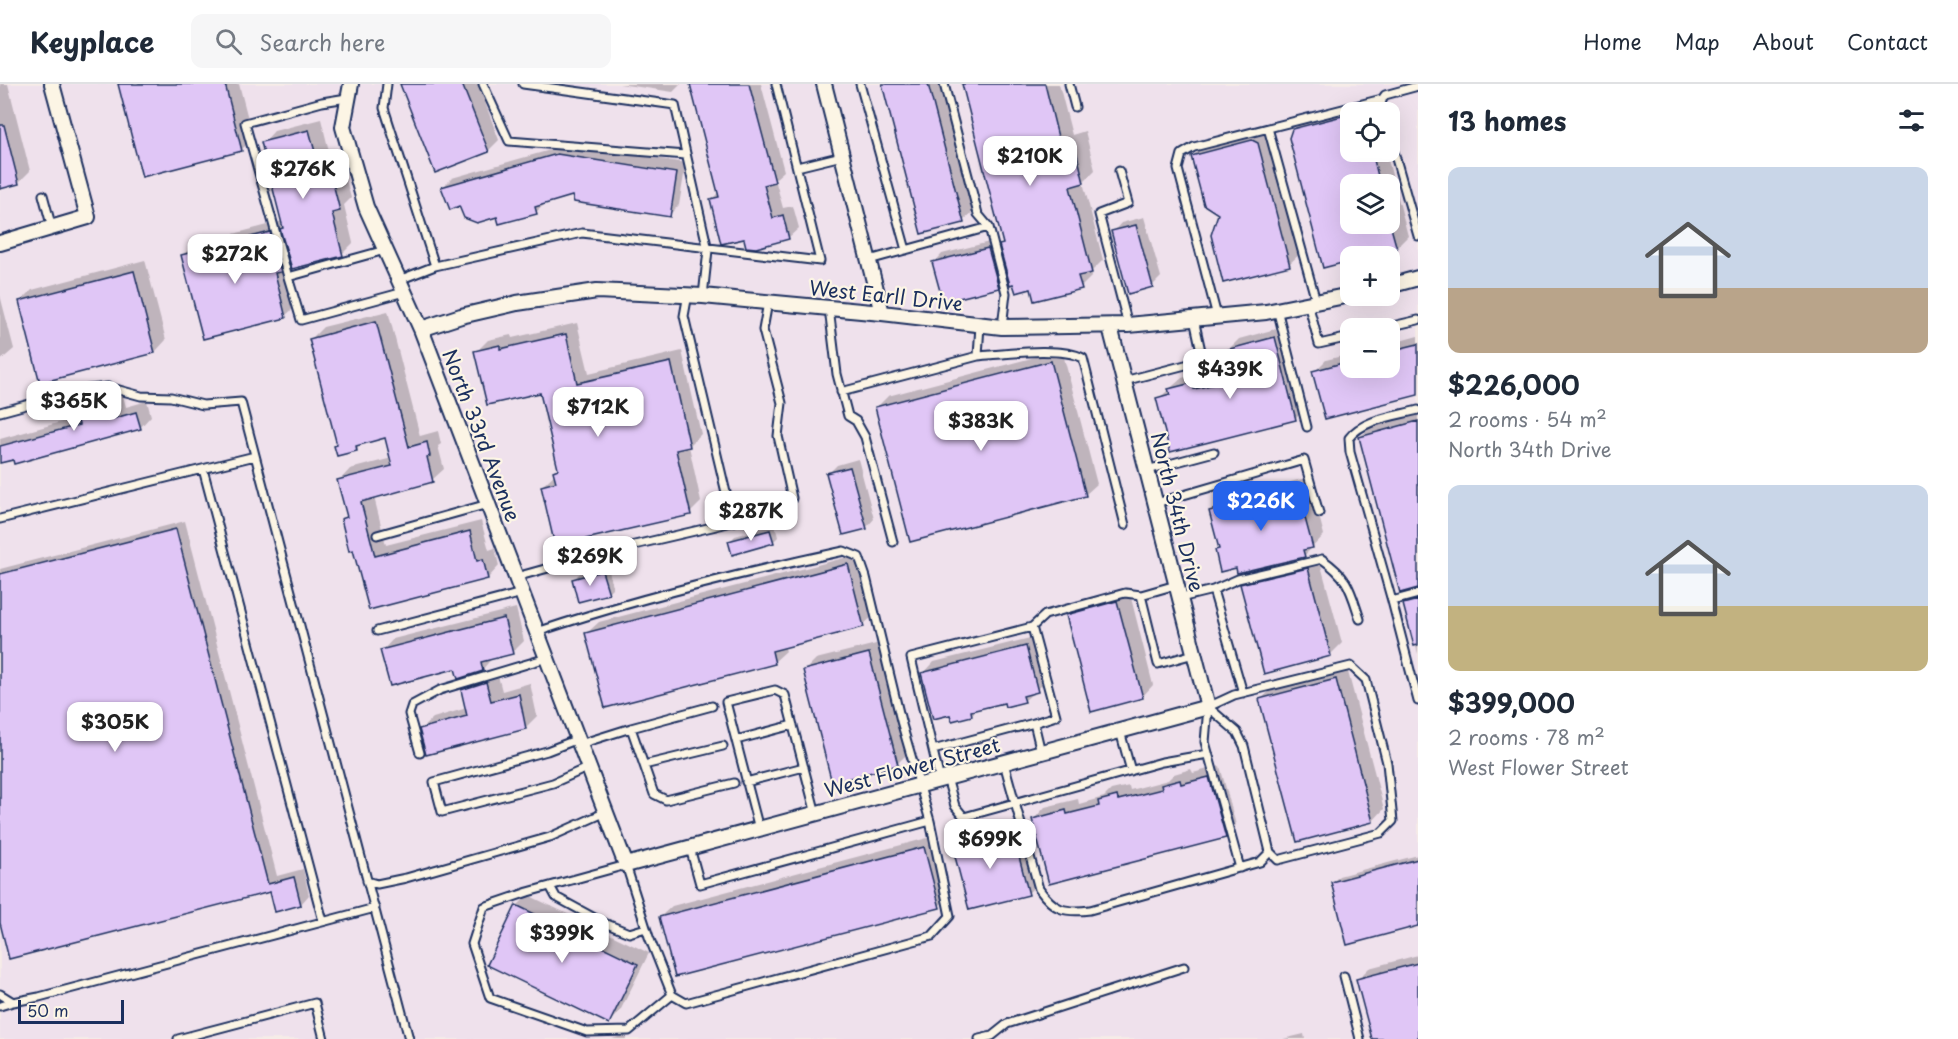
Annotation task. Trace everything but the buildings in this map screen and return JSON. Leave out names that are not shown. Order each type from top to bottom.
[{"type":"street","points":[[0,243],[88,218],[52,84]]},
{"type":"street","name":"North 33rd Avenue","points":[[351,84],[344,128],[366,207],[421,329],[627,865]]},
{"type":"street","points":[[824,84],[882,313]]},
{"type":"street","points":[[1400,283],[1418,278]]},
{"type":"street","name":"West Earll Drive","points":[[421,329],[461,316],[517,303],[597,291],[688,294],[1002,327],[1110,327],[1276,309],[1340,297]]},
{"type":"street","name":"North 34th Drive","points":[[1110,327],[1208,707]]},
{"type":"street","name":"West Flower Street","points":[[627,865],[1208,707]]},
{"type":"lane","points":[[387,84],[384,108],[435,266]]},
{"type":"lane","points":[[483,84],[510,141],[687,155]]},
{"type":"lane","points":[[522,84],[675,105],[708,250],[703,296]]},
{"type":"lane","points":[[347,98],[322,102],[244,123],[301,320],[402,286],[435,266],[582,233],[708,250],[820,261],[776,84]]},
{"type":"lane","points":[[860,84],[906,250]]},
{"type":"lane","points":[[944,84],[978,214],[989,227],[1006,293],[1002,327]]},
{"type":"lane","points":[[1070,84],[1075,107]]},
{"type":"lane","points":[[1381,102],[1385,95],[1418,86]]},
{"type":"lane","points":[[1217,316],[1178,169],[1182,154],[1194,147],[1382,99]]},
{"type":"lane","points":[[1268,128],[1312,302],[1319,345],[1340,340]]},
{"type":"lane","points":[[797,167],[842,156]]},
{"type":"lane","points":[[1397,162],[1418,236]]},
{"type":"lane","points":[[1119,171],[1128,203],[1098,214],[1128,325]]},
{"type":"lane","points":[[43,195],[52,228]]},
{"type":"lane","points":[[869,260],[989,227]]},
{"type":"lane","points":[[288,278],[385,250]]},
{"type":"lane","points":[[688,294],[684,316],[733,522]]},
{"type":"lane","points":[[516,577],[613,550],[789,507],[792,498],[778,436],[782,403],[763,330],[768,302]]},
{"type":"lane","points":[[829,308],[837,374],[848,416],[856,421],[866,437],[893,542]]},
{"type":"lane","points":[[1276,309],[1307,428]]},
{"type":"lane","points":[[1124,381],[1193,363],[1201,351],[1194,319]]},
{"type":"lane","points":[[1400,324],[1418,320]]},
{"type":"lane","points":[[978,356],[980,325]]},
{"type":"lane","points":[[842,392],[978,356],[1027,352],[1072,352],[1083,358],[1125,525]]},
{"type":"lane","points":[[0,412],[81,390],[108,387],[141,396],[171,397],[202,405],[241,402],[409,1039]]},
{"type":"lane","points":[[1418,410],[1364,425],[1354,431],[1349,438],[1350,452],[1418,701]]},
{"type":"lane","points":[[1147,470],[1214,452]]},
{"type":"lane","points":[[0,519],[255,456]]},
{"type":"lane","points":[[1156,503],[1304,460],[1319,513]]},
{"type":"lane","points":[[203,469],[323,921]]},
{"type":"lane","points":[[377,535],[488,504]]},
{"type":"lane","points":[[537,632],[582,617],[739,574],[844,551],[859,557],[930,821],[950,916],[932,936],[686,1003],[672,995],[646,928],[627,865],[484,907],[472,944],[490,998],[587,1032],[629,1030],[672,995]]},
{"type":"lane","points":[[1208,754],[1162,762],[964,817],[955,806],[933,750],[911,658],[1032,627],[1045,615],[1125,593],[1141,595],[1213,590],[1238,579],[1323,558],[1338,570],[1349,586],[1360,619]]},
{"type":"lane","points":[[1213,590],[1243,693]]},
{"type":"lane","points":[[377,631],[522,593]]},
{"type":"lane","points":[[1392,601],[1418,594]]},
{"type":"lane","points":[[1141,595],[1158,664],[1194,654]]},
{"type":"lane","points":[[933,750],[1056,716],[1032,627]]},
{"type":"lane","points":[[420,753],[409,714],[412,705],[440,690],[547,658]]},
{"type":"lane","points":[[1351,666],[1366,680],[1387,764],[1393,821],[1382,833],[1278,860],[1270,852],[1244,746],[1237,732],[1208,707],[1243,693],[1351,666]]},
{"type":"lane","points":[[759,829],[726,702],[775,690],[785,695],[816,814]]},
{"type":"lane","points":[[589,767],[554,783],[442,812],[434,782],[712,706]]},
{"type":"lane","points":[[1208,707],[1205,742],[1240,868]]},
{"type":"lane","points":[[1034,723],[1041,753]]},
{"type":"lane","points":[[736,740],[793,725]]},
{"type":"lane","points":[[631,728],[654,794],[666,800],[734,783]]},
{"type":"lane","points":[[1120,731],[1131,771]]},
{"type":"lane","points":[[644,765],[723,746]]},
{"type":"lane","points":[[1004,763],[1039,889],[1050,904],[1064,910],[1090,910],[1240,868],[1260,862],[1270,852]]},
{"type":"lane","points":[[746,782],[804,767]]},
{"type":"lane","points":[[368,881],[377,884],[406,878],[550,837],[606,812]]},
{"type":"lane","points":[[690,848],[700,884],[930,821]]},
{"type":"lane","points":[[550,886],[556,897],[567,905],[610,926],[629,933],[646,928]]},
{"type":"lane","points":[[0,1006],[375,908]]},
{"type":"lane","points":[[979,1039],[992,1035],[1007,1024],[1184,967]]},
{"type":"lane","points":[[1344,976],[1360,1039]]},
{"type":"lane","points":[[0,994],[13,1002]]},
{"type":"lane","points":[[178,1039],[315,1003],[324,1039]]},
{"type":"shaded area","points":[[0,84],[1418,84],[1418,1039],[0,1039]]}]
